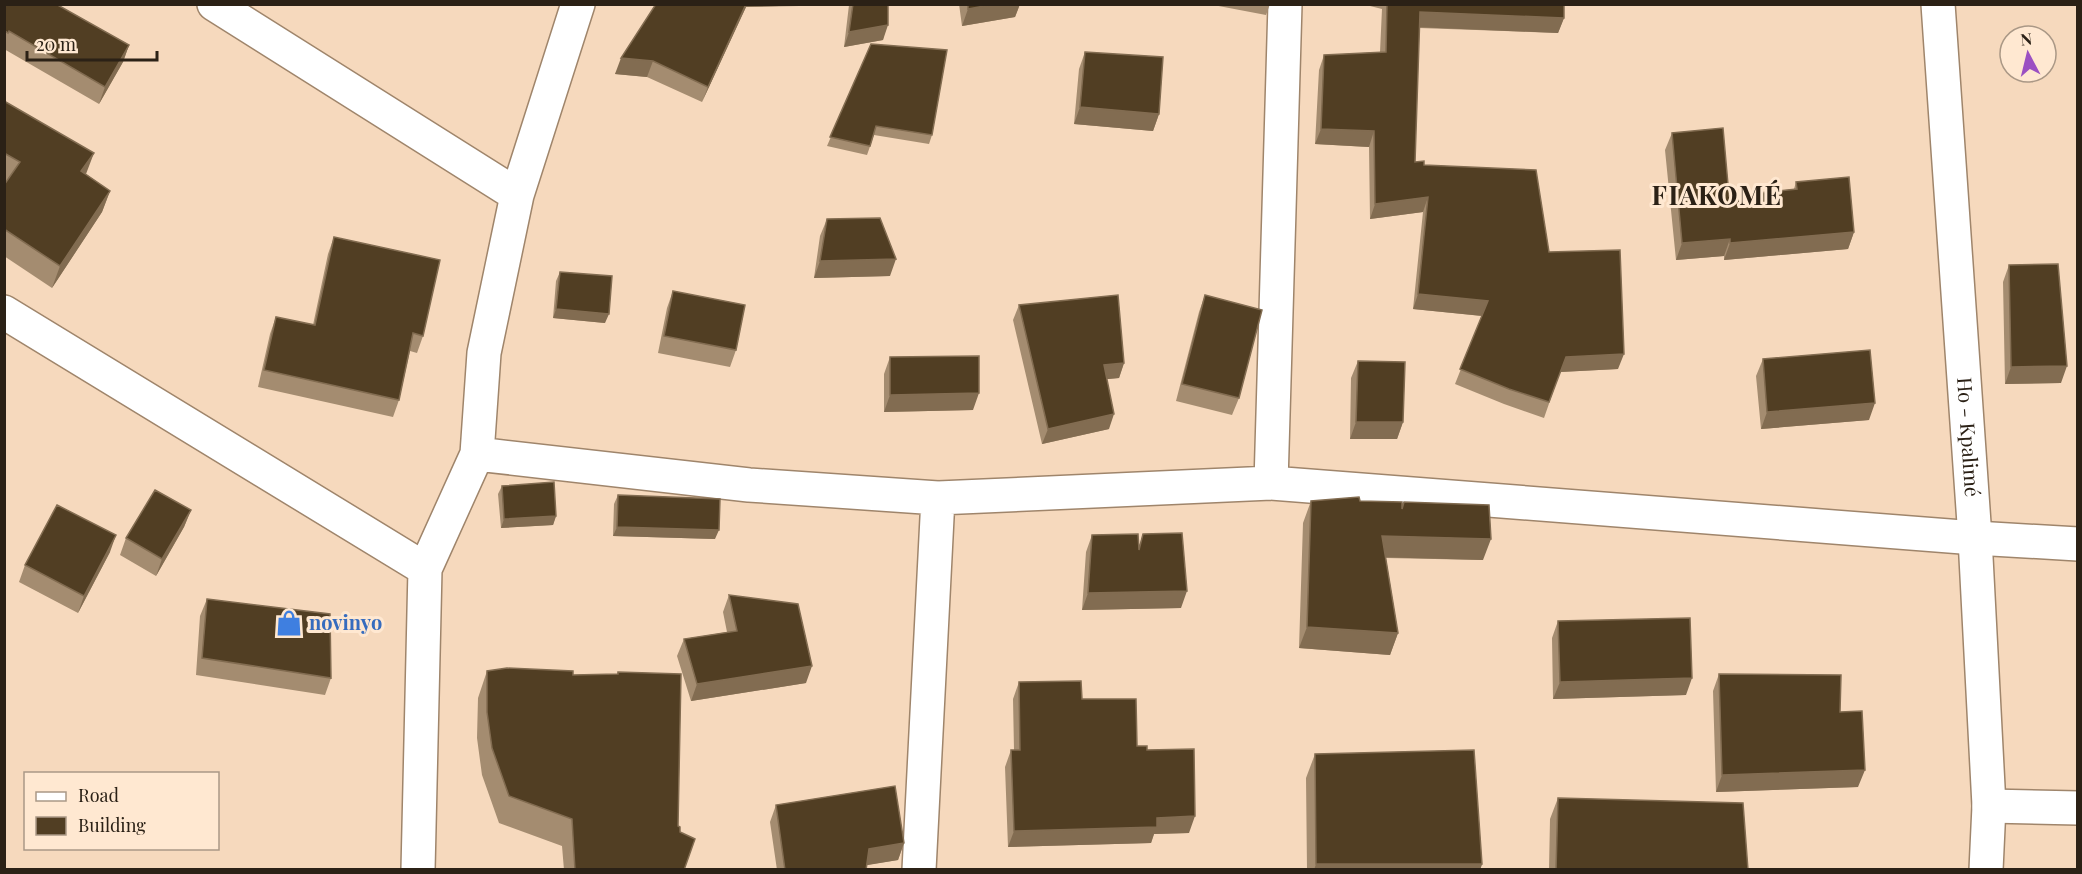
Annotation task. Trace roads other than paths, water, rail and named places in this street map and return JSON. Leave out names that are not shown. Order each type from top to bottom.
[{"type":"street","points":[[214,4],[517,195]]},
{"type":"street","points":[[418,870],[425,569],[477,454],[484,353],[517,195],[578,4]]},
{"type":"street","points":[[1270,483],[1285,4]]},
{"type":"street","name":"Ho - Kpalimé","points":[[1938,4],[1975,538],[1989,806],[1986,870]]},
{"type":"street","points":[[4,312],[425,569]]},
{"type":"street","points":[[477,454],[749,485],[938,498],[1270,483],[2078,544]]},
{"type":"street","points":[[919,870],[938,498]]},
{"type":"street","points":[[1989,806],[2078,808]]},
{"type":"place","name":"novinyo","points":[[289,623]]},
{"type":"district","name":"FIAKOMÉ","points":[[1717,196]]}]
